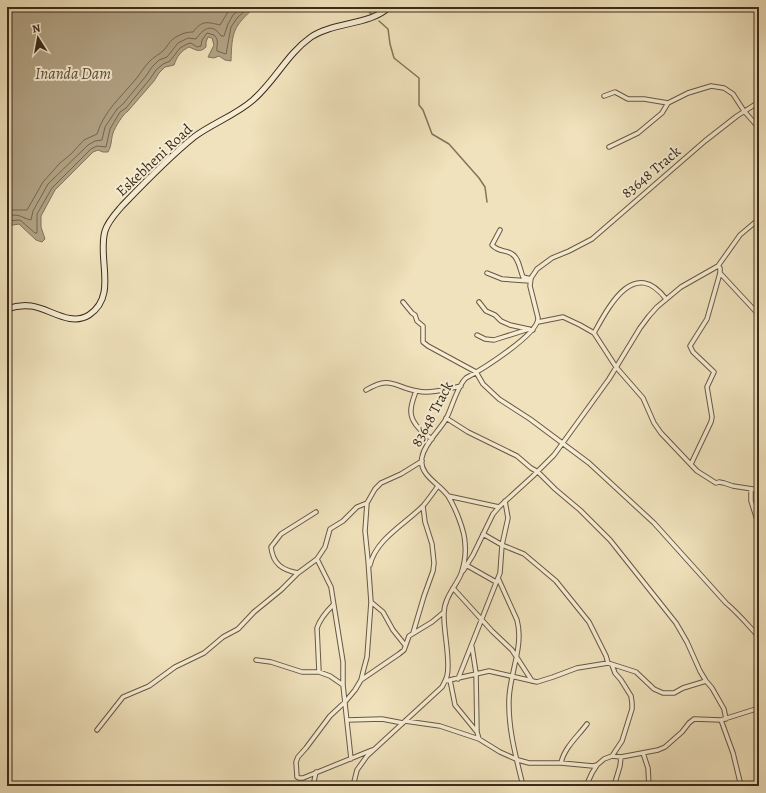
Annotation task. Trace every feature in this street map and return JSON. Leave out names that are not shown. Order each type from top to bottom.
[{"type":"street","name":"Eskebheni Road","points":[[7,309],[18,306],[32,306],[64,318],[72,319],[87,316],[94,311],[99,306],[103,297],[105,286],[103,244],[105,229],[123,205],[194,137],[251,101],[260,93],[296,50],[308,39],[332,27],[380,14],[389,7]]},
{"type":"street","points":[[609,147],[638,133],[662,113],[668,103],[695,90],[711,86],[718,86],[733,94],[744,111],[759,128]]},
{"type":"street","points":[[604,96],[615,92],[628,99],[644,99],[668,103]]},
{"type":"street","name":"83648 Track","points":[[530,280],[533,273],[545,261],[592,239],[705,141],[737,116],[759,102]]},
{"type":"street","points":[[461,573],[483,534],[490,518],[505,501],[538,472],[554,455],[616,367],[640,328],[657,307],[688,283],[718,266],[740,235],[759,219]]},
{"type":"street","points":[[500,230],[492,245],[498,250],[512,254],[517,259],[523,277],[530,280]]},
{"type":"street","points":[[691,464],[711,422],[711,410],[707,386],[714,372],[693,352],[690,346],[707,319],[720,273],[720,268],[718,266]]},
{"type":"street","points":[[487,273],[502,279],[530,280]]},
{"type":"street","points":[[720,273],[759,315]]},
{"type":"street","points":[[530,280],[538,322],[563,318],[594,333],[616,367],[643,398],[654,423],[661,433],[691,464],[716,483],[719,482],[759,490]]},
{"type":"street","points":[[594,333],[614,300],[634,283],[647,283],[666,299]]},
{"type":"street","points":[[403,302],[415,315],[417,321],[423,326],[423,342],[476,372],[483,384],[499,399],[563,443],[589,463],[654,523],[726,603],[739,614],[759,637]]},
{"type":"street","points":[[479,302],[486,311],[495,315],[501,321],[510,325],[533,329]]},
{"type":"street","name":"83648 Track","points":[[446,681],[448,669],[444,612],[448,597],[461,573],[465,552],[464,537],[448,496],[425,472],[422,461],[423,453],[446,418],[464,381],[524,339],[538,322]]},
{"type":"street","points":[[477,335],[485,339],[494,340],[533,329]]},
{"type":"street","points":[[366,390],[375,385],[388,382],[416,391],[432,392],[461,386]]},
{"type":"street","points":[[416,391],[411,413],[418,427],[423,433],[432,439]]},
{"type":"street","points":[[446,418],[468,432],[517,456],[538,472],[555,489],[588,517],[624,557],[676,623],[706,681],[712,688],[724,709],[726,719]]},
{"type":"street","points":[[361,680],[367,657],[371,602],[365,531],[367,503],[375,488],[422,461]]},
{"type":"street","points":[[369,570],[372,559],[381,545],[395,530],[423,506],[438,486]]},
{"type":"street","points":[[751,489],[751,501],[759,526]]},
{"type":"street","points":[[448,496],[499,507]]},
{"type":"street","points":[[458,679],[497,580],[508,518],[505,501]]},
{"type":"street","points":[[97,730],[114,706],[123,697],[142,690],[176,667],[204,653],[223,637],[238,629],[254,612],[281,590],[298,573],[317,559],[325,547],[330,529],[343,521],[357,507],[367,503]]},
{"type":"street","points":[[413,633],[433,571],[434,563],[432,544],[425,522],[423,506]]},
{"type":"street","points":[[298,573],[287,571],[279,566],[273,556],[272,547],[281,534],[316,512]]},
{"type":"street","points":[[483,534],[502,545],[524,554],[556,581],[589,622],[610,664],[631,696],[632,709],[622,741],[612,756]]},
{"type":"street","points":[[317,559],[331,587],[343,662],[343,685],[351,759]]},
{"type":"street","points":[[466,566],[497,580],[519,627],[519,643],[509,698],[513,749],[518,760],[523,786]]},
{"type":"street","points":[[453,588],[516,655],[523,669],[532,681]]},
{"type":"street","points":[[371,602],[383,612],[405,645]]},
{"type":"street","points":[[319,672],[317,628],[325,613],[333,605]]},
{"type":"street","points":[[374,749],[303,778],[298,778],[296,768],[297,758],[330,716],[345,702],[361,680],[404,650],[409,636],[432,622],[444,612]]},
{"type":"street","points":[[472,645],[476,673],[478,739]]},
{"type":"street","points":[[256,660],[285,666],[302,672],[319,672],[330,676],[343,685]]},
{"type":"street","points":[[353,786],[357,770],[367,756],[442,687],[446,681],[489,671],[537,682],[577,668],[610,664],[636,672],[654,689],[663,693],[674,693],[683,688],[706,681]]},
{"type":"street","points":[[450,680],[455,704],[477,732]]},
{"type":"street","points":[[586,786],[597,765],[604,759],[612,756],[643,753],[665,747],[694,719],[721,720],[759,708]]},
{"type":"street","points":[[347,720],[382,719],[440,726],[478,739],[500,752],[529,763],[597,765]]},
{"type":"street","points":[[721,720],[733,753],[741,786]]},
{"type":"street","points":[[561,763],[562,757],[566,750],[587,724]]},
{"type":"street","points":[[643,753],[648,768],[649,786]]},
{"type":"street","points":[[614,786],[620,766],[621,756]]},
{"type":"street","points":[[312,786],[316,772]]},
{"type":"water","name":"Inanda Dam","points":[[7,7],[255,7],[242,20],[235,30],[232,43],[231,61],[225,60],[219,56],[214,58],[208,57],[214,45],[212,38],[208,37],[206,47],[204,49],[198,50],[189,47],[180,54],[174,65],[165,67],[159,73],[115,127],[108,152],[98,150],[93,152],[55,190],[41,216],[41,227],[45,239],[42,242],[36,240],[19,224],[7,226]]},
{"type":"waterway","points":[[365,7],[371,14]]},
{"type":"waterway","points":[[379,21],[388,29],[394,58],[419,78],[419,105],[423,110],[432,134],[449,144],[479,178],[485,187],[487,202]]}]
